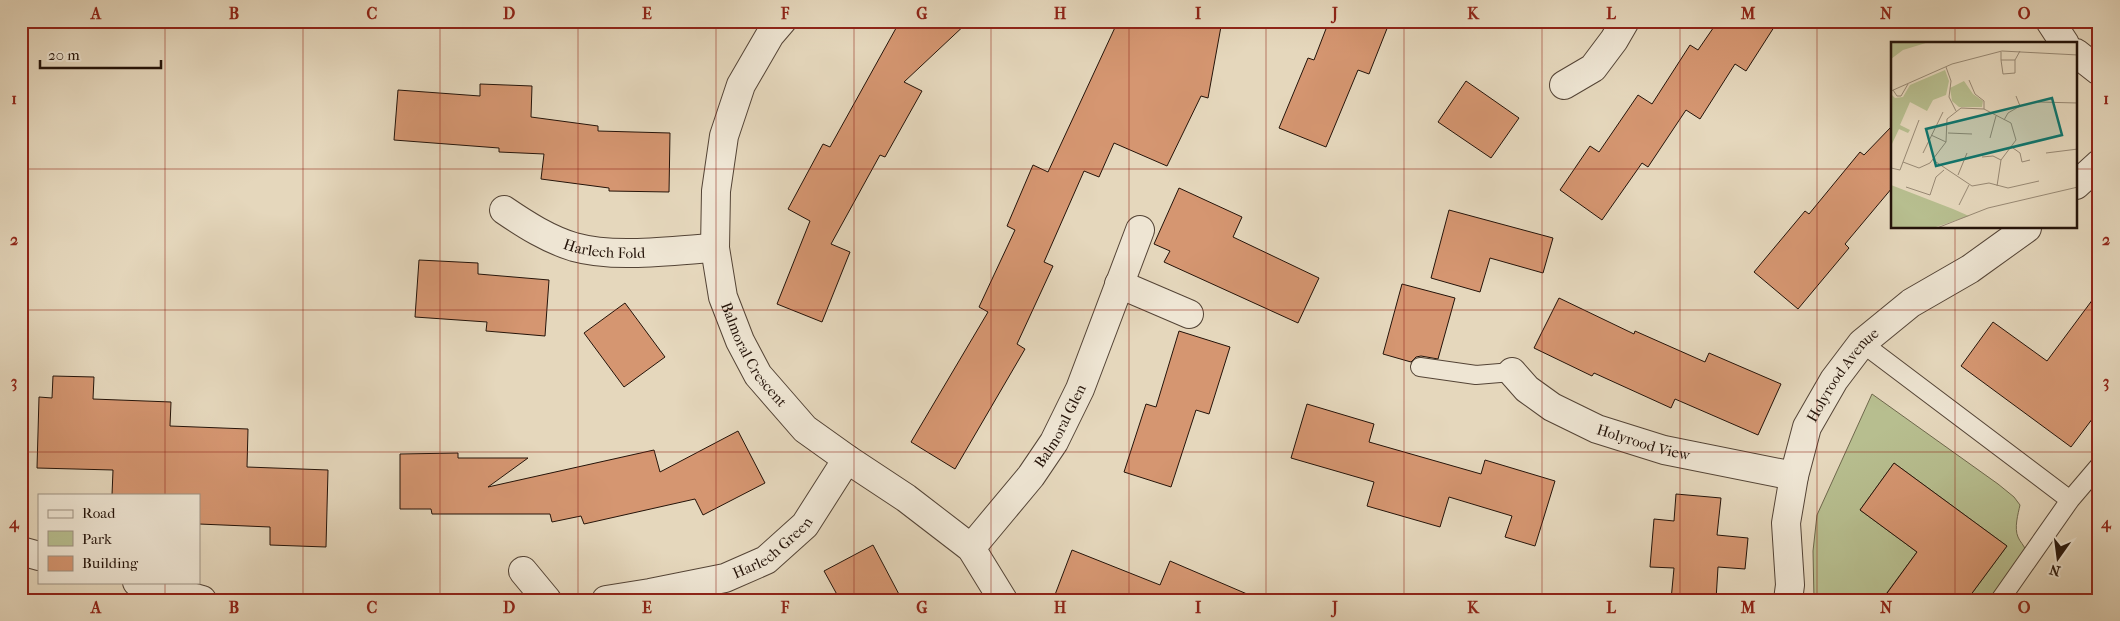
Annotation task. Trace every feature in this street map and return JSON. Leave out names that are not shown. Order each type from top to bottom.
[{"type":"street","name":"Balmoral Crescent","points":[[782,21],[770,35],[741,85],[724,136],[716,191],[715,248],[723,297],[740,341],[758,375],[805,428],[847,459],[906,498],[971,548],[1003,600]]},
{"type":"street","points":[[1564,85],[1593,68],[1614,40],[1625,21]]},
{"type":"street","points":[[2050,21],[2064,42]]},
{"type":"street","points":[[2078,54],[2099,70]]},
{"type":"street","points":[[2078,183],[2099,164]]},
{"type":"street","name":"Harlech Fold","points":[[504,210],[537,232],[575,247],[611,253],[715,248]]},
{"type":"street","name":"Holyrood Avenue","points":[[1788,600],[1790,585],[1786,523],[1794,476],[1807,427],[1834,380],[1862,343],[1910,303],[1970,269],[2026,229]]},
{"type":"street","name":"Balmoral Glen","points":[[971,548],[1031,476],[1054,442],[1080,390],[1140,230]]},
{"type":"street","points":[[1119,284],[1190,314]]},
{"type":"street","name":"Holyrood View","points":[[1512,372],[1527,390],[1552,407],[1597,429],[1664,450],[1794,476]]},
{"type":"street","name":"Harlech Green","points":[[606,600],[725,578],[766,560],[805,525],[847,459]]},
{"type":"street","points":[[21,551],[38,556]]},
{"type":"street","points":[[523,571],[547,600]]},
{"type":"street","points":[[145,584],[202,600]]},
{"type":"lane","points":[[1862,343],[2070,500]]},
{"type":"lane","points":[[1420,367],[1476,375],[1512,372]]},
{"type":"lane","points":[[2000,600],[2070,500],[2099,466]]},
{"type":"green space","points":[[1872,394],[1998,484],[2014,497],[2020,505],[2016,529],[2026,551],[1989,600],[1967,600],[2007,546],[1894,463],[1860,510],[1917,552],[1883,598],[1884,600],[1814,600],[1813,551],[1817,515]]},
{"type":"building","points":[[900,21],[969,21],[904,82],[922,91],[885,157],[880,155],[831,244],[850,252],[822,322],[777,304],[810,221],[788,209],[823,144],[830,147]]},
{"type":"building","points":[[1118,21],[1222,21],[1208,98],[1201,96],[1167,166],[1114,143],[1099,177],[1084,171],[1044,262],[1053,266],[1017,344],[1025,349],[955,469],[911,442],[988,312],[979,307],[1015,230],[1007,226],[1033,165],[1048,172]]},
{"type":"building","points":[[1329,21],[1390,21],[1369,74],[1358,70],[1326,147],[1279,128],[1308,58],[1314,60]]},
{"type":"building","points":[[1718,21],[1778,21],[1746,71],[1735,64],[1700,119],[1686,110],[1648,167],[1642,163],[1602,220],[1560,190],[1590,146],[1599,152],[1638,95],[1652,104],[1690,45],[1698,50]]},
{"type":"building","points":[[1466,81],[1519,118],[1491,158],[1438,122]]},
{"type":"building","points":[[480,84],[532,86],[531,117],[598,126],[598,131],[670,133],[669,192],[609,191],[609,188],[541,179],[544,154],[499,152],[499,148],[394,140],[398,90],[480,96]]},
{"type":"building","points":[[1891,127],[1891,189],[1845,244],[1849,248],[1798,309],[1754,272],[1805,211],[1809,214],[1860,152],[1864,155]]},
{"type":"building","points":[[1179,188],[1242,217],[1233,237],[1319,278],[1298,323],[1164,262],[1170,251],[1154,244]]},
{"type":"building","points":[[1449,210],[1553,238],[1543,273],[1490,258],[1480,292],[1431,278]]},
{"type":"building","points":[[419,260],[478,263],[478,274],[549,280],[545,336],[486,331],[487,322],[415,317]]},
{"type":"building","points":[[1402,284],[1455,298],[1438,359],[1421,356],[1416,357],[1411,362],[1383,354]]},
{"type":"building","points":[[2099,291],[2099,410],[2071,447],[1961,366],[1993,322],[2047,361]]},
{"type":"building","points":[[1559,298],[1634,334],[1635,331],[1705,362],[1709,353],[1781,384],[1758,435],[1675,399],[1671,408],[1594,373],[1592,376],[1534,348]]},
{"type":"building","points":[[625,303],[665,357],[624,387],[584,333]]},
{"type":"building","points":[[1179,331],[1230,347],[1209,414],[1196,410],[1171,487],[1124,472],[1146,404],[1156,407]]},
{"type":"building","points":[[53,376],[94,377],[93,399],[171,402],[170,426],[248,429],[247,467],[328,470],[326,547],[270,545],[270,527],[200,524],[200,494],[112,494],[113,470],[37,468],[39,397],[52,398]]},
{"type":"building","points":[[1307,404],[1374,424],[1369,442],[1481,474],[1485,460],[1555,481],[1535,546],[1505,537],[1512,516],[1449,497],[1440,527],[1367,506],[1374,482],[1291,458]]},
{"type":"building","points":[[738,431],[765,483],[703,515],[695,499],[584,524],[581,516],[552,522],[550,514],[432,514],[431,509],[400,509],[400,454],[458,453],[458,458],[528,458],[488,487],[654,450],[660,472]]},
{"type":"building","points":[[1894,463],[2007,546],[1967,600],[1882,600],[1917,552],[1860,510]]},
{"type":"building","points":[[1676,494],[1721,498],[1717,535],[1748,538],[1745,569],[1718,567],[1716,600],[1671,600],[1674,568],[1650,567],[1654,519],[1674,521]]},
{"type":"building","points":[[873,545],[902,600],[840,600],[824,571]]},
{"type":"building","points":[[1072,550],[1160,585],[1170,561],[1261,600],[1053,600]]}]
